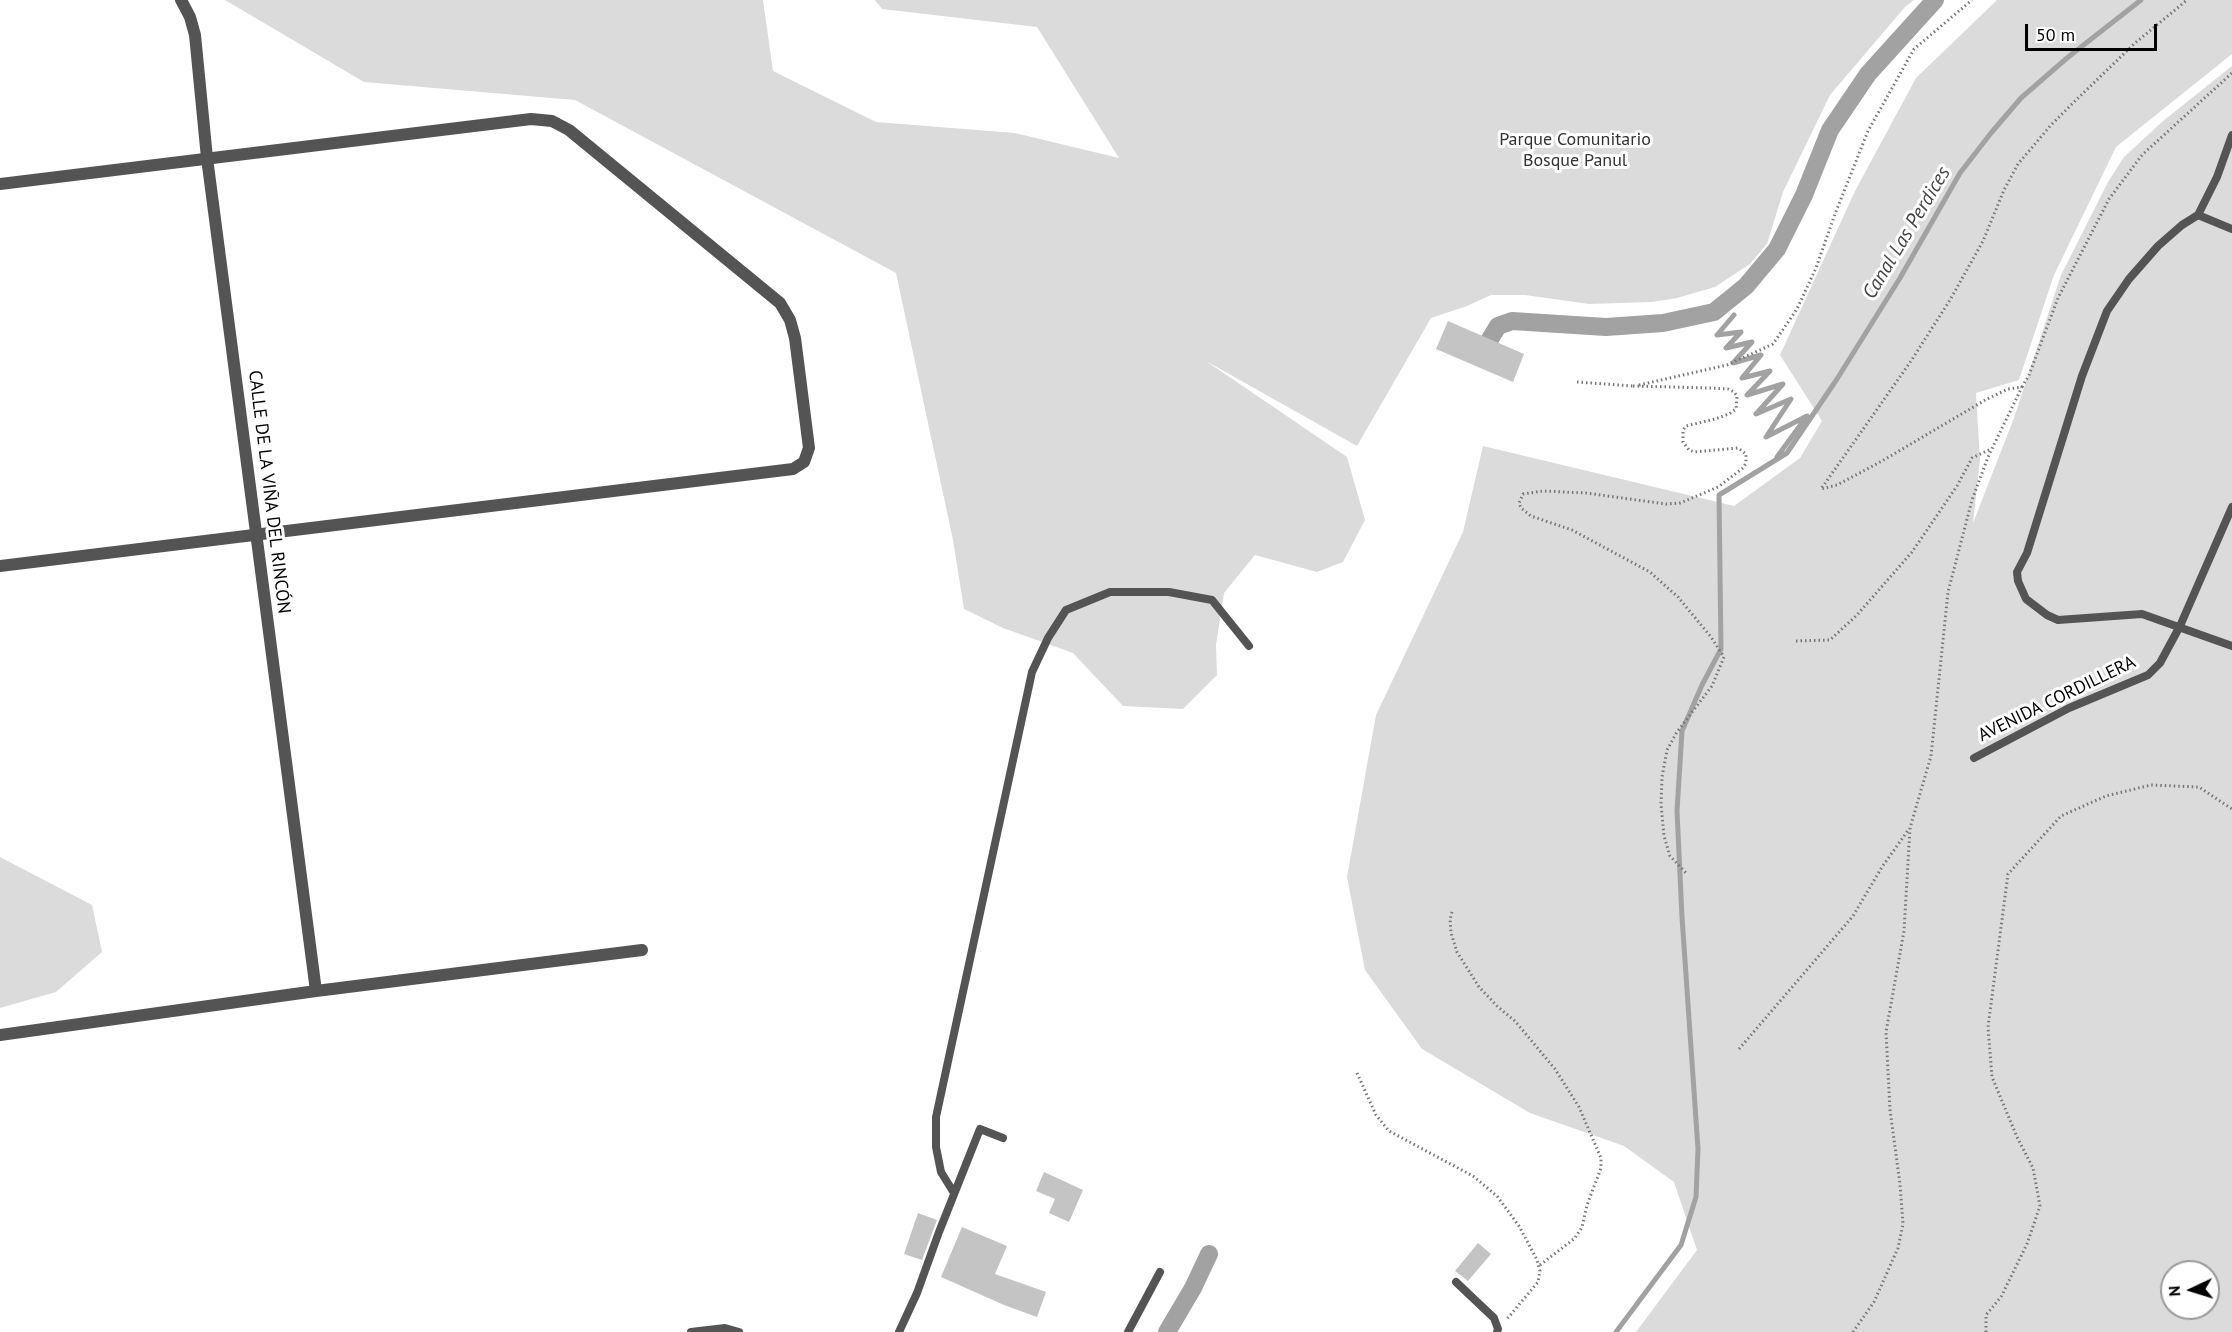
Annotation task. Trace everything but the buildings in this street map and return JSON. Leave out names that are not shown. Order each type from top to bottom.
[{"type":"street","name":"CALLE DE LA VIÑA DEL RINCÓN","points":[[182,0],[195,34],[207,158],[316,991]]},
{"type":"street","points":[[0,184],[531,119],[552,121],[569,130],[780,303],[793,329],[809,448],[804,462],[793,469],[0,566]]},
{"type":"street","points":[[0,1035],[316,991],[642,950]]},
{"type":"lane","points":[[2232,135],[2217,177],[2198,215],[2182,225],[2158,246],[2129,279],[2107,311],[2082,376],[2027,553],[2018,572],[2018,581],[2026,599],[2047,615],[2058,620],[2142,614],[2232,646]]},
{"type":"lane","points":[[2198,215],[2232,229]]},
{"type":"lane","name":"AVENIDA CORDILLERA","points":[[1974,758],[2069,708],[2148,675],[2160,663],[2180,626],[2232,507]]},
{"type":"lane","points":[[954,1193],[941,1172],[936,1147],[936,1117],[1032,672],[1048,638],[1066,610],[1110,592],[1169,592],[1212,600],[1249,646]]},
{"type":"lane","points":[[899,1332],[917,1293],[980,1129],[1003,1138]]},
{"type":"lane","points":[[1128,1332],[1160,1272]]},
{"type":"lane","points":[[1455,1282],[1494,1318],[1497,1331]]},
{"type":"lane","points":[[691,1332],[725,1328],[739,1332]]},
{"type":"path","points":[[1633,386],[1727,365],[1773,344],[1797,309],[1816,268],[1868,131],[1914,49],[1972,0]]},
{"type":"path","points":[[2022,387],[2008,389],[1986,399],[1882,461],[1837,485],[1821,489],[1911,361],[1950,300],[1983,241],[2004,190],[2018,164],[2074,102],[2134,44],[2187,0]]},
{"type":"path","points":[[1853,1332],[1879,1292],[1898,1248],[1903,1224],[1890,1110],[1886,1032],[1904,931],[1910,828],[1931,756],[1948,592],[1972,500],[1993,448],[2029,375],[2058,298],[2109,199],[2142,155],[2232,73]]},
{"type":"path","points":[[1578,382],[1728,389],[1737,396],[1736,409],[1730,414],[1686,426],[1683,430],[1683,442],[1689,450],[1694,452],[1738,448],[1746,454],[1746,463],[1743,468],[1718,487],[1680,503],[1666,504],[1586,493],[1543,491],[1523,494],[1519,503],[1524,512],[1531,516],[1572,530],[1650,572],[1678,597],[1712,637],[1724,657],[1712,686],[1677,732],[1667,750],[1662,777],[1661,804],[1664,836],[1671,856],[1687,874]]},
{"type":"path","points":[[1796,641],[1830,640],[1857,615],[1912,552],[1957,486],[1972,458],[1993,448]]},
{"type":"path","points":[[1986,1332],[1986,1315],[2001,1297],[2027,1244],[2040,1206],[2033,1168],[1992,1077],[1988,1027],[2008,874],[2061,816],[2106,796],[2151,785],[2199,787],[2232,809]]},
{"type":"path","points":[[1739,1049],[1853,916],[1886,860],[1910,828]]},
{"type":"path","points":[[1452,912],[1451,933],[1458,952],[1479,987],[1515,1021],[1555,1069],[1579,1107],[1601,1158],[1582,1227],[1575,1238],[1540,1265]]},
{"type":"path","points":[[1357,1073],[1376,1115],[1389,1131],[1439,1159],[1461,1168],[1497,1196],[1519,1226],[1540,1265],[1538,1282],[1497,1331]]},
{"type":"green space","name":"Parque Comunitario Bosque Panul","points":[[225,0],[763,0],[773,71],[876,122],[1015,133],[1119,158],[1037,27],[882,9],[875,0],[1914,0],[1905,7],[1830,95],[1783,192],[1767,244],[1750,264],[1715,287],[1677,298],[1652,302],[1589,304],[1525,295],[1491,295],[1431,318],[1357,446],[1206,361],[1347,457],[1365,520],[1343,562],[1317,572],[1255,555],[1224,593],[1216,645],[1217,675],[1183,709],[1123,706],[1073,653],[1003,628],[964,609],[953,540],[896,273],[575,100],[364,82]]},
{"type":"green space","points":[[1997,0],[2232,0],[2232,54],[2116,147],[2054,275],[2019,380],[1976,393],[1980,460],[1973,523],[2014,418],[2061,275],[2108,182],[2124,157],[2163,121],[2232,66],[2232,1332],[1636,1332],[1697,1250],[1674,1182],[1624,1146],[1530,1113],[1422,1049],[1365,970],[1347,877],[1376,715],[1463,532],[1483,446],[1734,506],[1800,458],[1822,421],[1780,355],[1855,191],[1916,78]]},
{"type":"green space","points":[[0,857],[92,905],[102,952],[56,992],[0,1008]]},
{"type":"waterway","points":[[1490,339],[1498,326],[1512,321],[1606,327],[1663,323],[1714,312],[1746,286],[1777,249],[1804,195],[1830,130],[1868,74],[1935,0]]},
{"type":"waterway","name":"Canal Las Perdices","points":[[1616,1332],[1681,1245],[1696,1197],[1698,1149],[1677,811],[1682,731],[1721,649],[1719,495],[1787,453],[1837,379],[1900,278],[1960,173],[1991,133],[2021,98],[2067,58],[2141,0]]},
{"type":"waterway","points":[[1734,315],[1717,335],[1741,332],[1726,348],[1752,342],[1733,363],[1761,355],[1742,378],[1770,371],[1747,395],[1783,384],[1756,414],[1791,399],[1766,437],[1807,416],[1777,457]]},
{"type":"waterway","points":[[1167,1332],[1193,1288],[1209,1254]]}]
